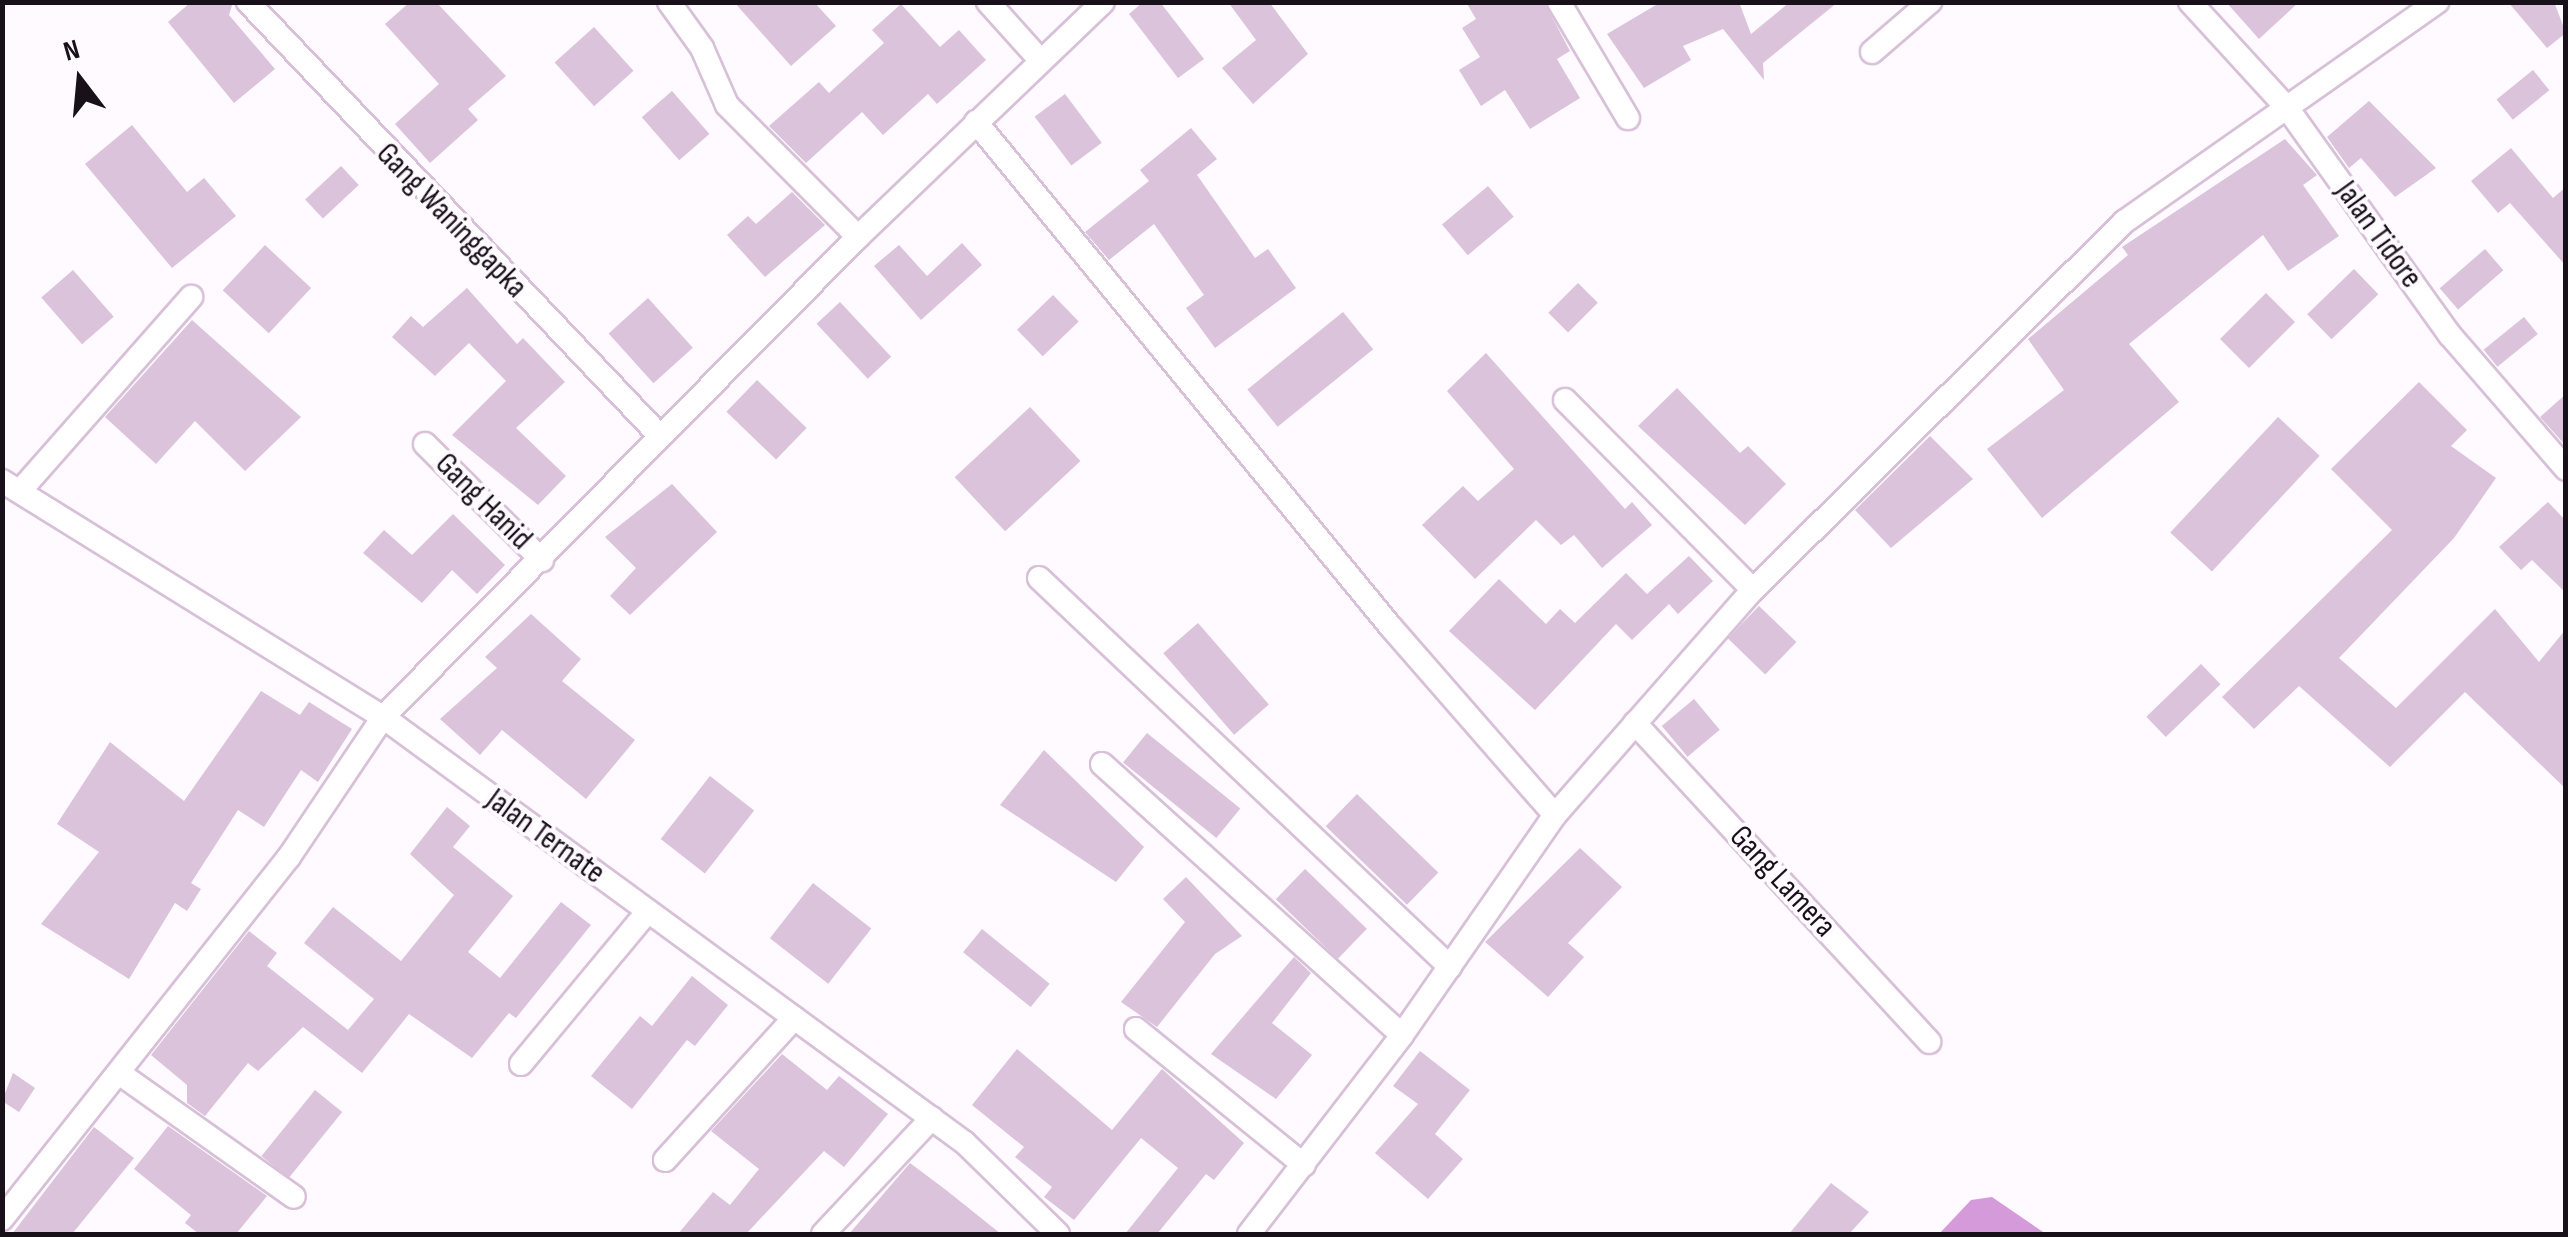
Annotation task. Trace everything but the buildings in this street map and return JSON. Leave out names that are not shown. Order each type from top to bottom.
[{"type":"street","name":"Gang Waninggapka","points":[[248,2],[659,435]]},
{"type":"street","points":[[669,2],[702,48],[727,105],[858,237]]},
{"type":"street","points":[[988,2],[1040,61]]},
{"type":"street","points":[[2,1219],[290,857],[383,717],[858,237],[1104,2]]},
{"type":"street","points":[[1560,2],[1628,118]]},
{"type":"street","points":[[1872,52],[1930,2]]},
{"type":"street","name":"Jalan Tidore","points":[[2190,2],[2288,109],[2450,336],[2566,468]]},
{"type":"street","points":[[1248,1234],[1402,1036],[1555,815],[1753,590],[2124,222],[2288,109],[2426,6]]},
{"type":"street","points":[[976,122],[1390,626],[1555,815]]},
{"type":"street","points":[[11,486],[191,297]]},
{"type":"street","points":[[1565,400],[1753,590]]},
{"type":"street","name":"Gang Hanid","points":[[425,444],[542,560]]},
{"type":"street","name":"Jalan Ternate","points":[[11,486],[383,717],[932,1118],[1058,1234]]},
{"type":"street","points":[[1039,578],[1450,967]]},
{"type":"street","name":"Gang Lamera","points":[[1635,723],[1929,1042]]},
{"type":"street","points":[[1102,764],[1402,1036]]},
{"type":"street","points":[[521,1064],[648,912]]},
{"type":"street","points":[[666,1160],[794,1018]]},
{"type":"street","points":[[1136,1029],[1304,1165]]},
{"type":"street","points":[[119,1073],[294,1197]]},
{"type":"street","points":[[824,1234],[932,1118]]},
{"type":"shaded area","points":[[1992,1197],[2046,1234],[1939,1234],[1971,1200]]}]
